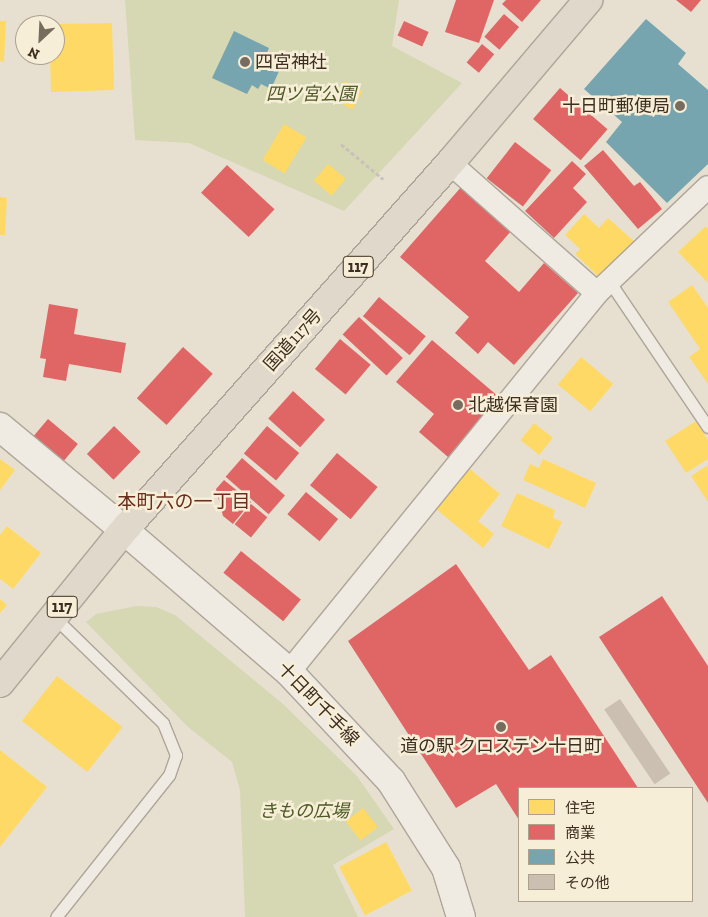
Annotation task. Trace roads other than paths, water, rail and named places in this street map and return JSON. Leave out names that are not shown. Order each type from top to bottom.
[{"type":"highway","name":"国道117号","points":[[0,683],[124,530],[450,163],[588,0]]},
{"type":"main road","name":"十日町千手線","points":[[0,427],[124,530],[289,672],[391,781],[446,868],[461,917]]},
{"type":"street","points":[[450,163],[603,287]]},
{"type":"street","points":[[289,672],[603,287],[708,187]]},
{"type":"lane","points":[[603,287],[708,427]]},
{"type":"lane","points":[[54,617],[163,723],[176,755],[169,775],[56,917]]},
{"type":"place","name":"四宮神社","points":[[245,62]]},
{"type":"place","name":"十日町郵便局","points":[[680,106]]},
{"type":"place","name":"北越保育園","points":[[458,405]]},
{"type":"place","name":"道の駅 クロステン十日町","points":[[501,727]]},
{"type":"district","name":"本町六の一丁目","points":[[184,502]]},
{"type":"park label","name":"四ツ宮公園","points":[[311,94]]},
{"type":"park label","name":"きもの広場","points":[[304,811]]}]
